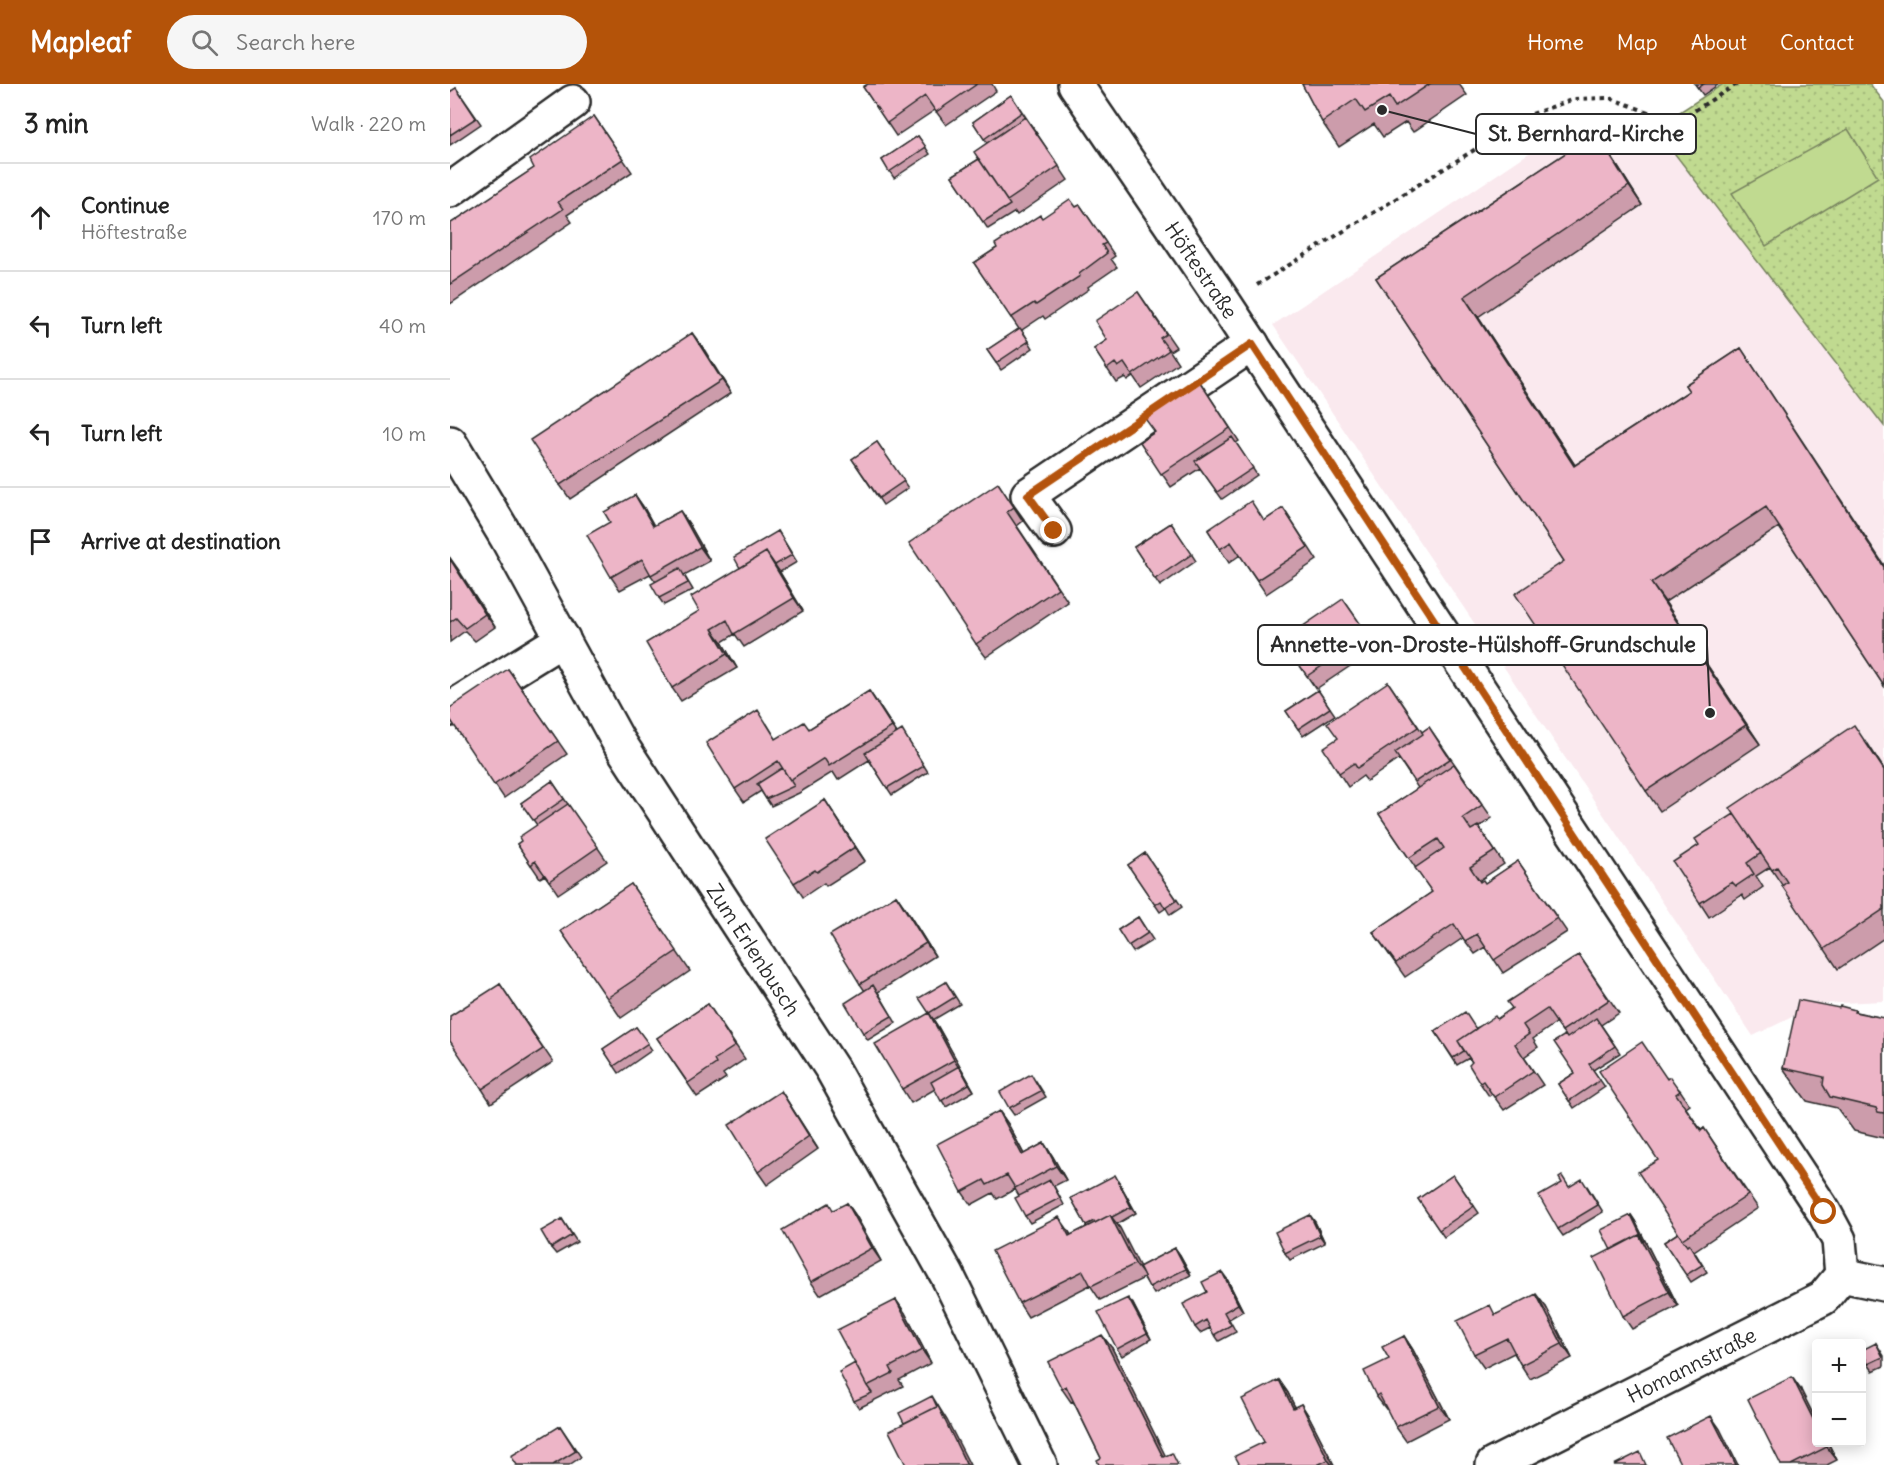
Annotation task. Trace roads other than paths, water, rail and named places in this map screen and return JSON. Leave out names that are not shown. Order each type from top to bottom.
[{"type":"street","name":"Höftestraße","points":[[1076,84],[1252,344],[1824,1212],[1839,1240],[1842,1275]]},
{"type":"street","points":[[450,190],[573,102]]},
{"type":"street","points":[[1054,531],[1028,495],[1252,344]]},
{"type":"street","name":"Zum Erlenbusch","points":[[450,443],[507,538],[616,739],[832,1069],[947,1275],[1040,1465]]},
{"type":"street","points":[[450,709],[563,639]]},
{"type":"street","points":[[1842,1275],[1884,1284]]},
{"type":"street","name":"Homannstraße","points":[[1494,1465],[1815,1303],[1823,1298],[1842,1275]]},
{"type":"place","name":"St. Bernhard-Kirche","points":[[1382,110]]},
{"type":"place","name":"Annette-von-Droste-Hülshoff-Grundschule","points":[[1710,713]]}]
